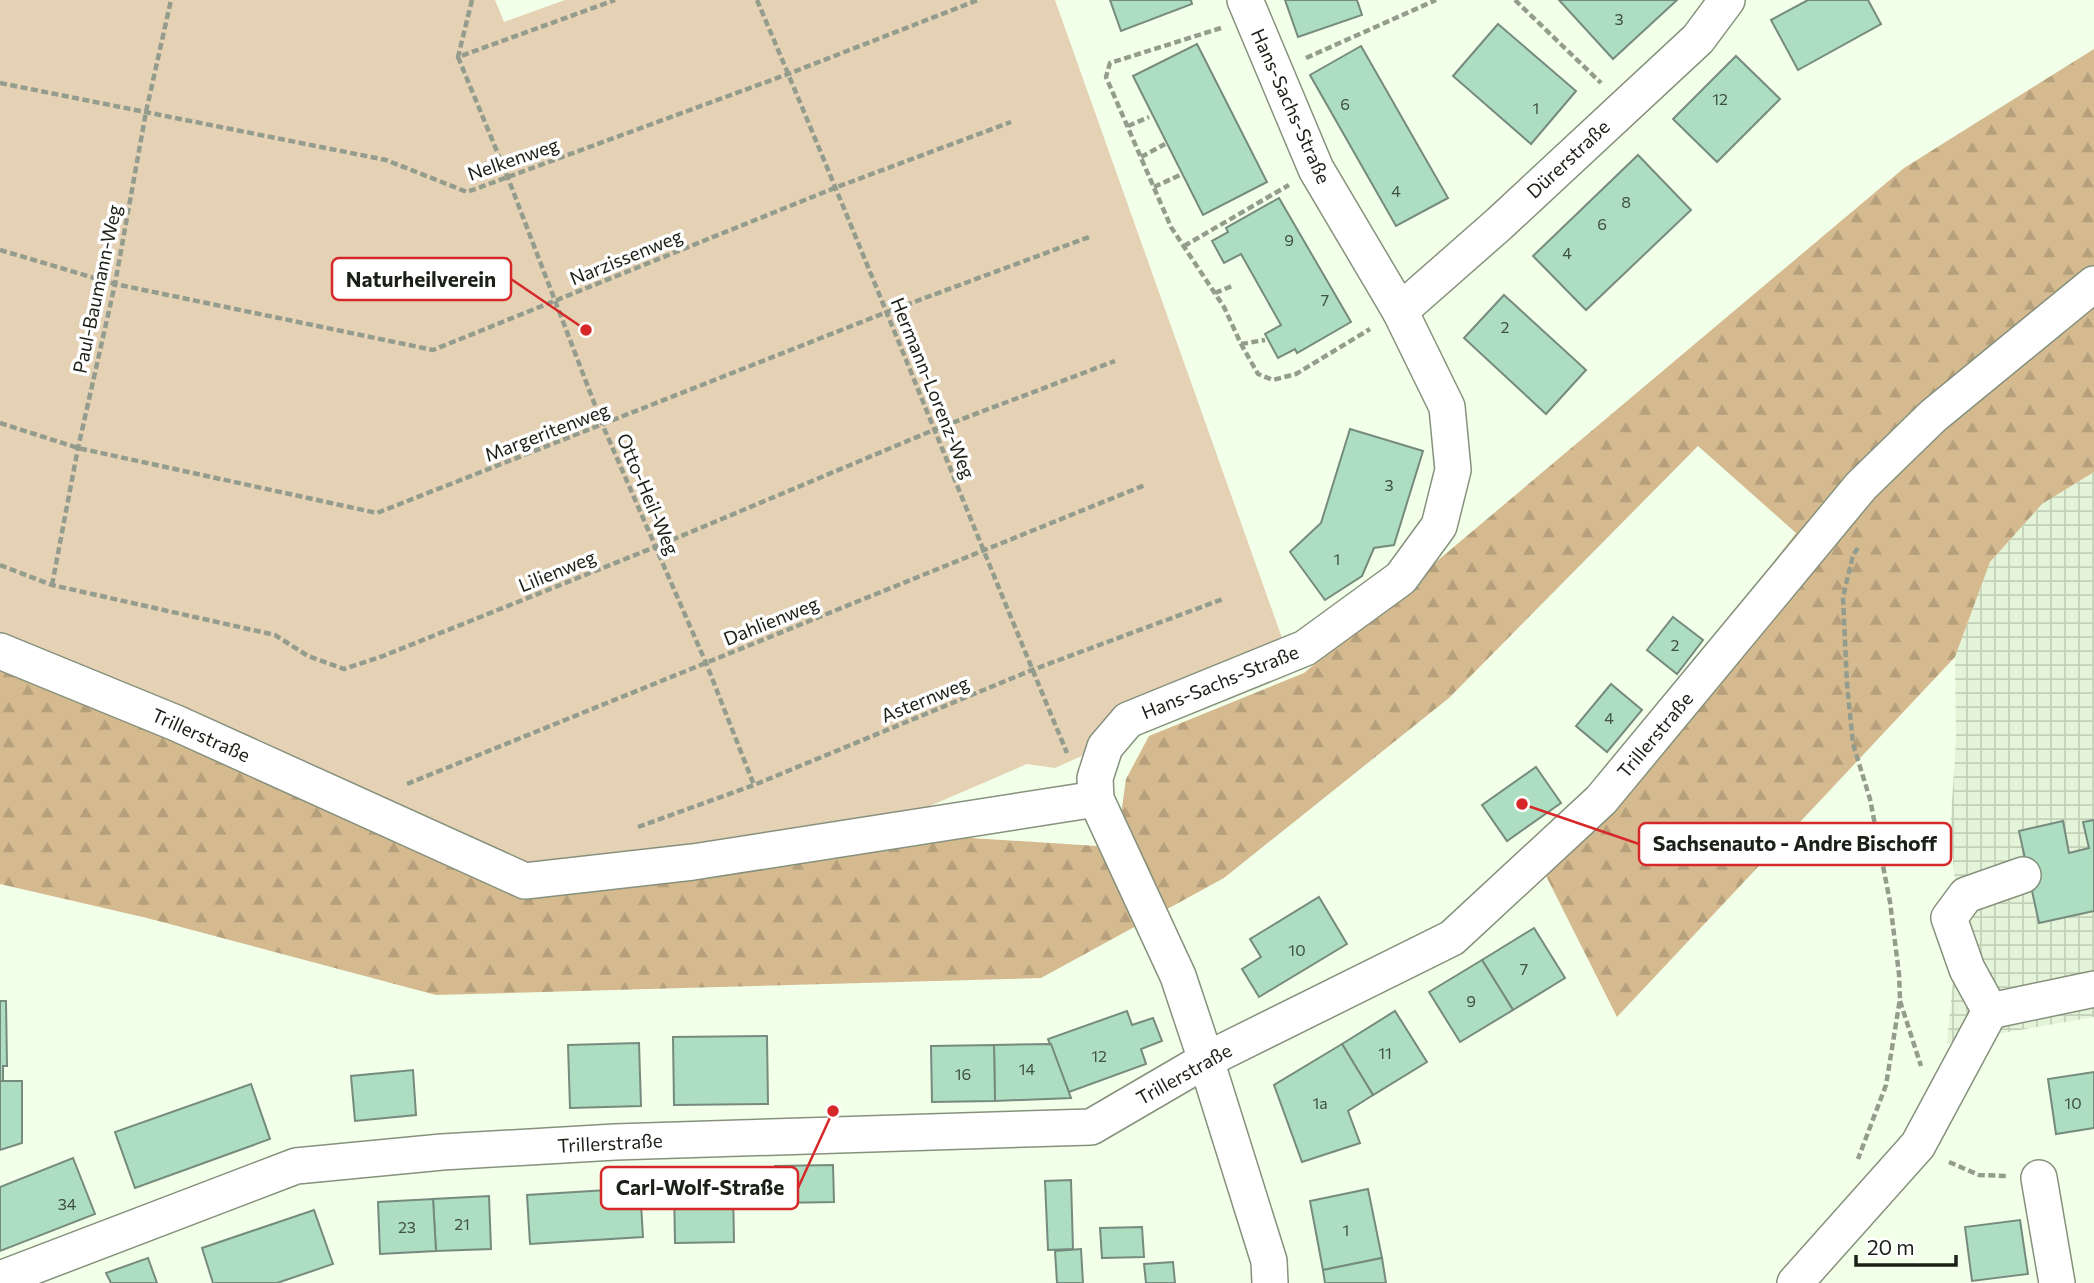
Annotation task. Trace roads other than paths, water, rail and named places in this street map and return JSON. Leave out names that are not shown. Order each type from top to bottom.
[{"type":"street","name":"Dürerstraße","points":[[1400,311],[1499,224],[1698,39],[1727,0]]},
{"type":"street","name":"Hans-Sachs-Straße","points":[[1095,789],[1105,747],[1128,720],[1305,648],[1401,579],[1439,526],[1453,470],[1447,407],[1400,311],[1316,169],[1249,9]]},
{"type":"street","name":"Trillerstraße","points":[[0,1279],[296,1166],[442,1152],[615,1142],[1091,1127],[1206,1060],[1452,938],[1601,800],[1861,486],[1933,416],[2094,284]]},
{"type":"street","name":"Trillerstraße","points":[[0,651],[176,723],[525,881],[693,862],[1095,789]]},
{"type":"street","points":[[1095,789],[1178,976],[1269,1261],[1270,1283]]},
{"type":"street","points":[[1990,1011],[1967,969],[1949,918],[1966,895],[2022,875]]},
{"type":"street","points":[[1990,1011],[2094,989]]},
{"type":"street","points":[[1795,1283],[1919,1145],[1990,1011]]},
{"type":"street","points":[[2039,1178],[2057,1283]]},
{"type":"place","name":"Naturheilverein","points":[[586,330]]},
{"type":"place","name":"Sachsenauto - Andre Bischoff","points":[[1522,804]]},
{"type":"place","name":"Carl-Wolf-Straße","points":[[833,1111]]}]
